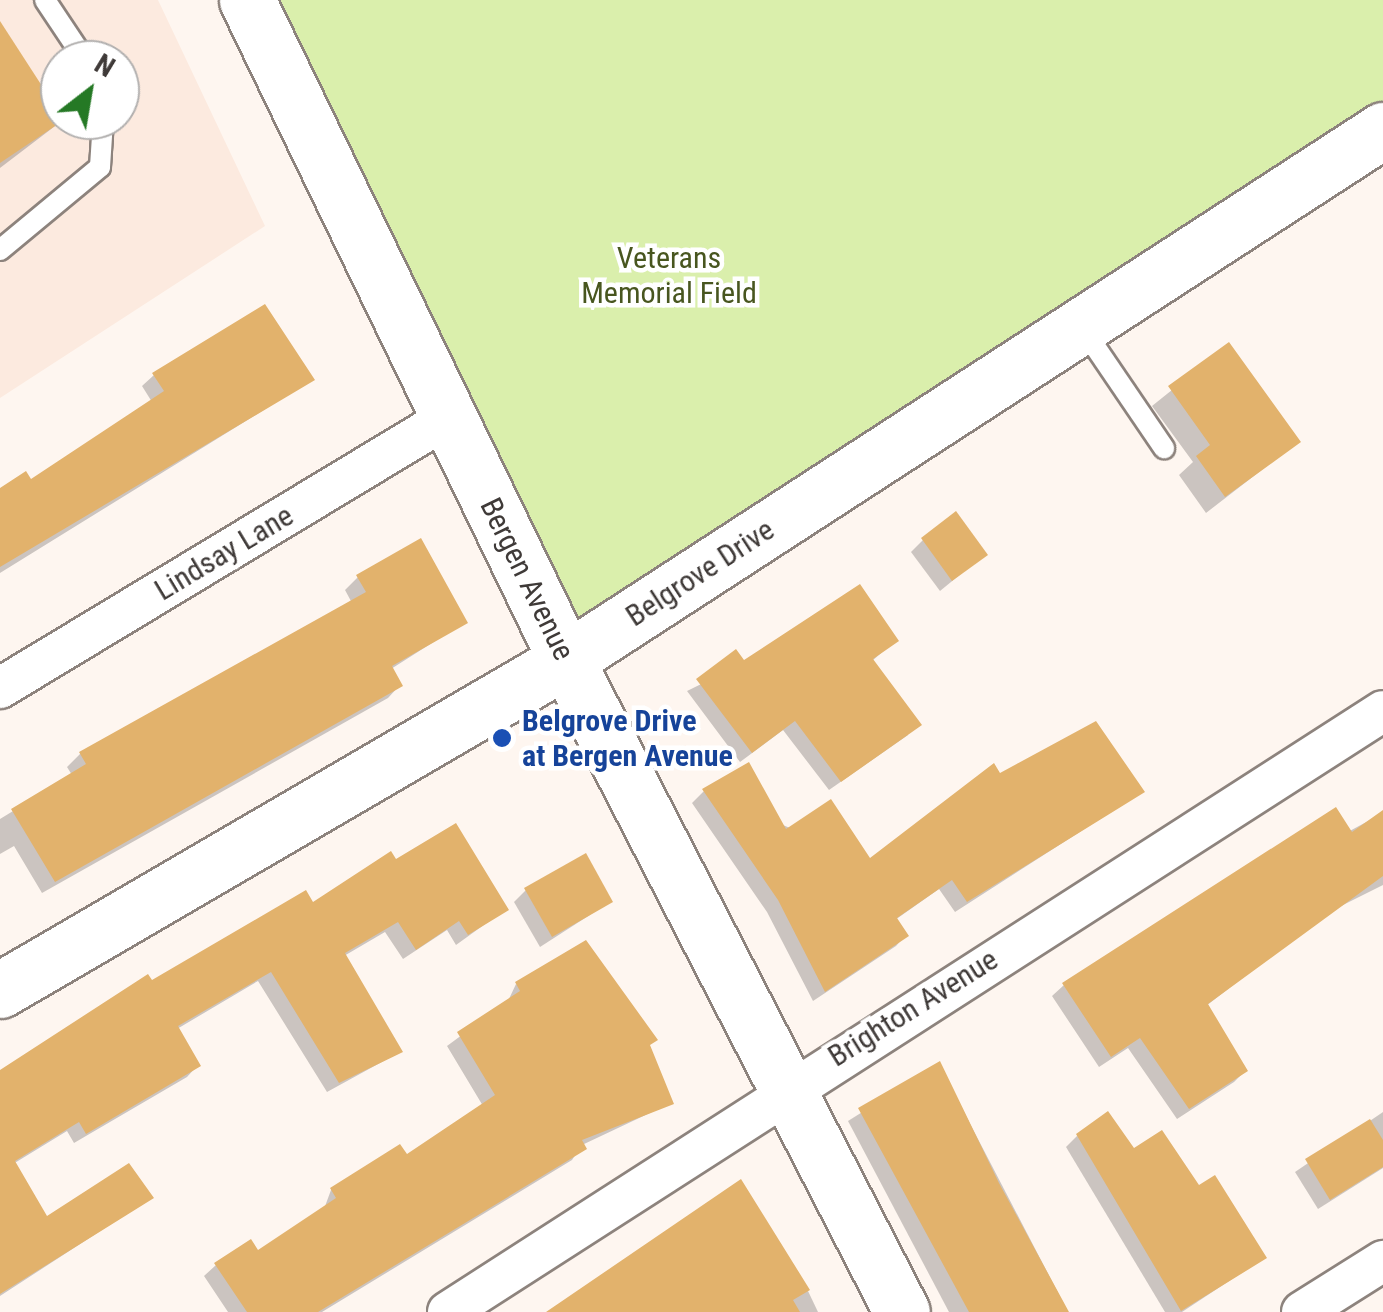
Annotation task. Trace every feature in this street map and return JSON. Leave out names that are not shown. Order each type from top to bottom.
[{"type":"street","name":"Bergen Avenue","points":[[247,0],[566,660],[902,1312]]},
{"type":"street","name":"Belgrove Drive","points":[[0,990],[566,660],[1383,130]]},
{"type":"street","name":"Lindsay Lane","points":[[0,688],[448,417]]},
{"type":"street","name":"Brighton Avenue","points":[[448,1312],[785,1089],[1383,711]]},
{"type":"street","points":[[1302,1312],[1383,1260]]},
{"type":"lane","points":[[45,0],[72,40]]},
{"type":"lane","points":[[0,250],[100,167],[102,140]]},
{"type":"lane","points":[[1081,326],[1164,448]]},
{"type":"shaded area","points":[[0,0],[158,0],[265,226],[0,398]]},
{"type":"green space","name":"Veterans Memorial Field","points":[[235,0],[1383,0],[1383,123],[556,674]]},
{"type":"building","points":[[0,21],[40,83],[40,136],[0,163]]},
{"type":"building","points":[[265,304],[315,380],[0,567],[0,488],[26,471],[31,479],[164,391],[152,373]]},
{"type":"building","points":[[1229,342],[1301,442],[1225,497],[1196,456],[1210,445],[1168,386]]},
{"type":"building","points":[[956,511],[988,555],[952,581],[921,538]]},
{"type":"building","points":[[421,538],[468,623],[392,666],[403,686],[55,882],[11,809],[86,764],[79,752],[366,592],[356,575]]},
{"type":"building","points":[[860,584],[899,641],[873,659],[922,725],[841,782],[795,721],[752,753],[696,679],[736,649],[744,660]]},
{"type":"building","points":[[1096,721],[1145,792],[967,902],[952,880],[897,918],[909,936],[825,992],[778,900],[702,789],[749,762],[786,829],[831,799],[870,858],[994,763],[1000,773]]},
{"type":"building","points":[[1336,807],[1352,832],[1383,810],[1383,876],[1208,1004],[1248,1071],[1189,1109],[1140,1038],[1111,1057],[1062,983]]},
{"type":"building","points":[[456,823],[509,910],[468,935],[459,921],[416,950],[398,922],[345,953],[403,1052],[339,1083],[271,972],[178,1026],[201,1066],[86,1134],[79,1122],[15,1161],[47,1216],[129,1163],[154,1198],[0,1294],[0,1070],[148,974],[152,980],[306,890],[313,902],[391,851],[396,859]]},
{"type":"building","points":[[586,853],[613,902],[552,937],[524,888]]},
{"type":"building","points":[[586,940],[658,1040],[650,1045],[674,1104],[582,1140],[587,1149],[318,1312],[247,1312],[214,1263],[251,1239],[258,1250],[336,1198],[330,1188],[400,1144],[407,1154],[495,1095],[457,1032],[520,991],[515,982]]},
{"type":"building","points":[[940,1061],[999,1183],[1069,1312],[969,1312],[858,1108]]},
{"type":"building","points":[[1108,1111],[1134,1148],[1162,1130],[1199,1185],[1215,1175],[1267,1258],[1181,1311],[1076,1134]]},
{"type":"building","points":[[1370,1119],[1383,1140],[1383,1167],[1330,1200],[1305,1159]]},
{"type":"building","points":[[741,1179],[810,1290],[793,1300],[800,1312],[546,1312]]},
{"type":"place","name":"Belgrove Drive at Bergen Avenue","points":[[502,738]]}]
